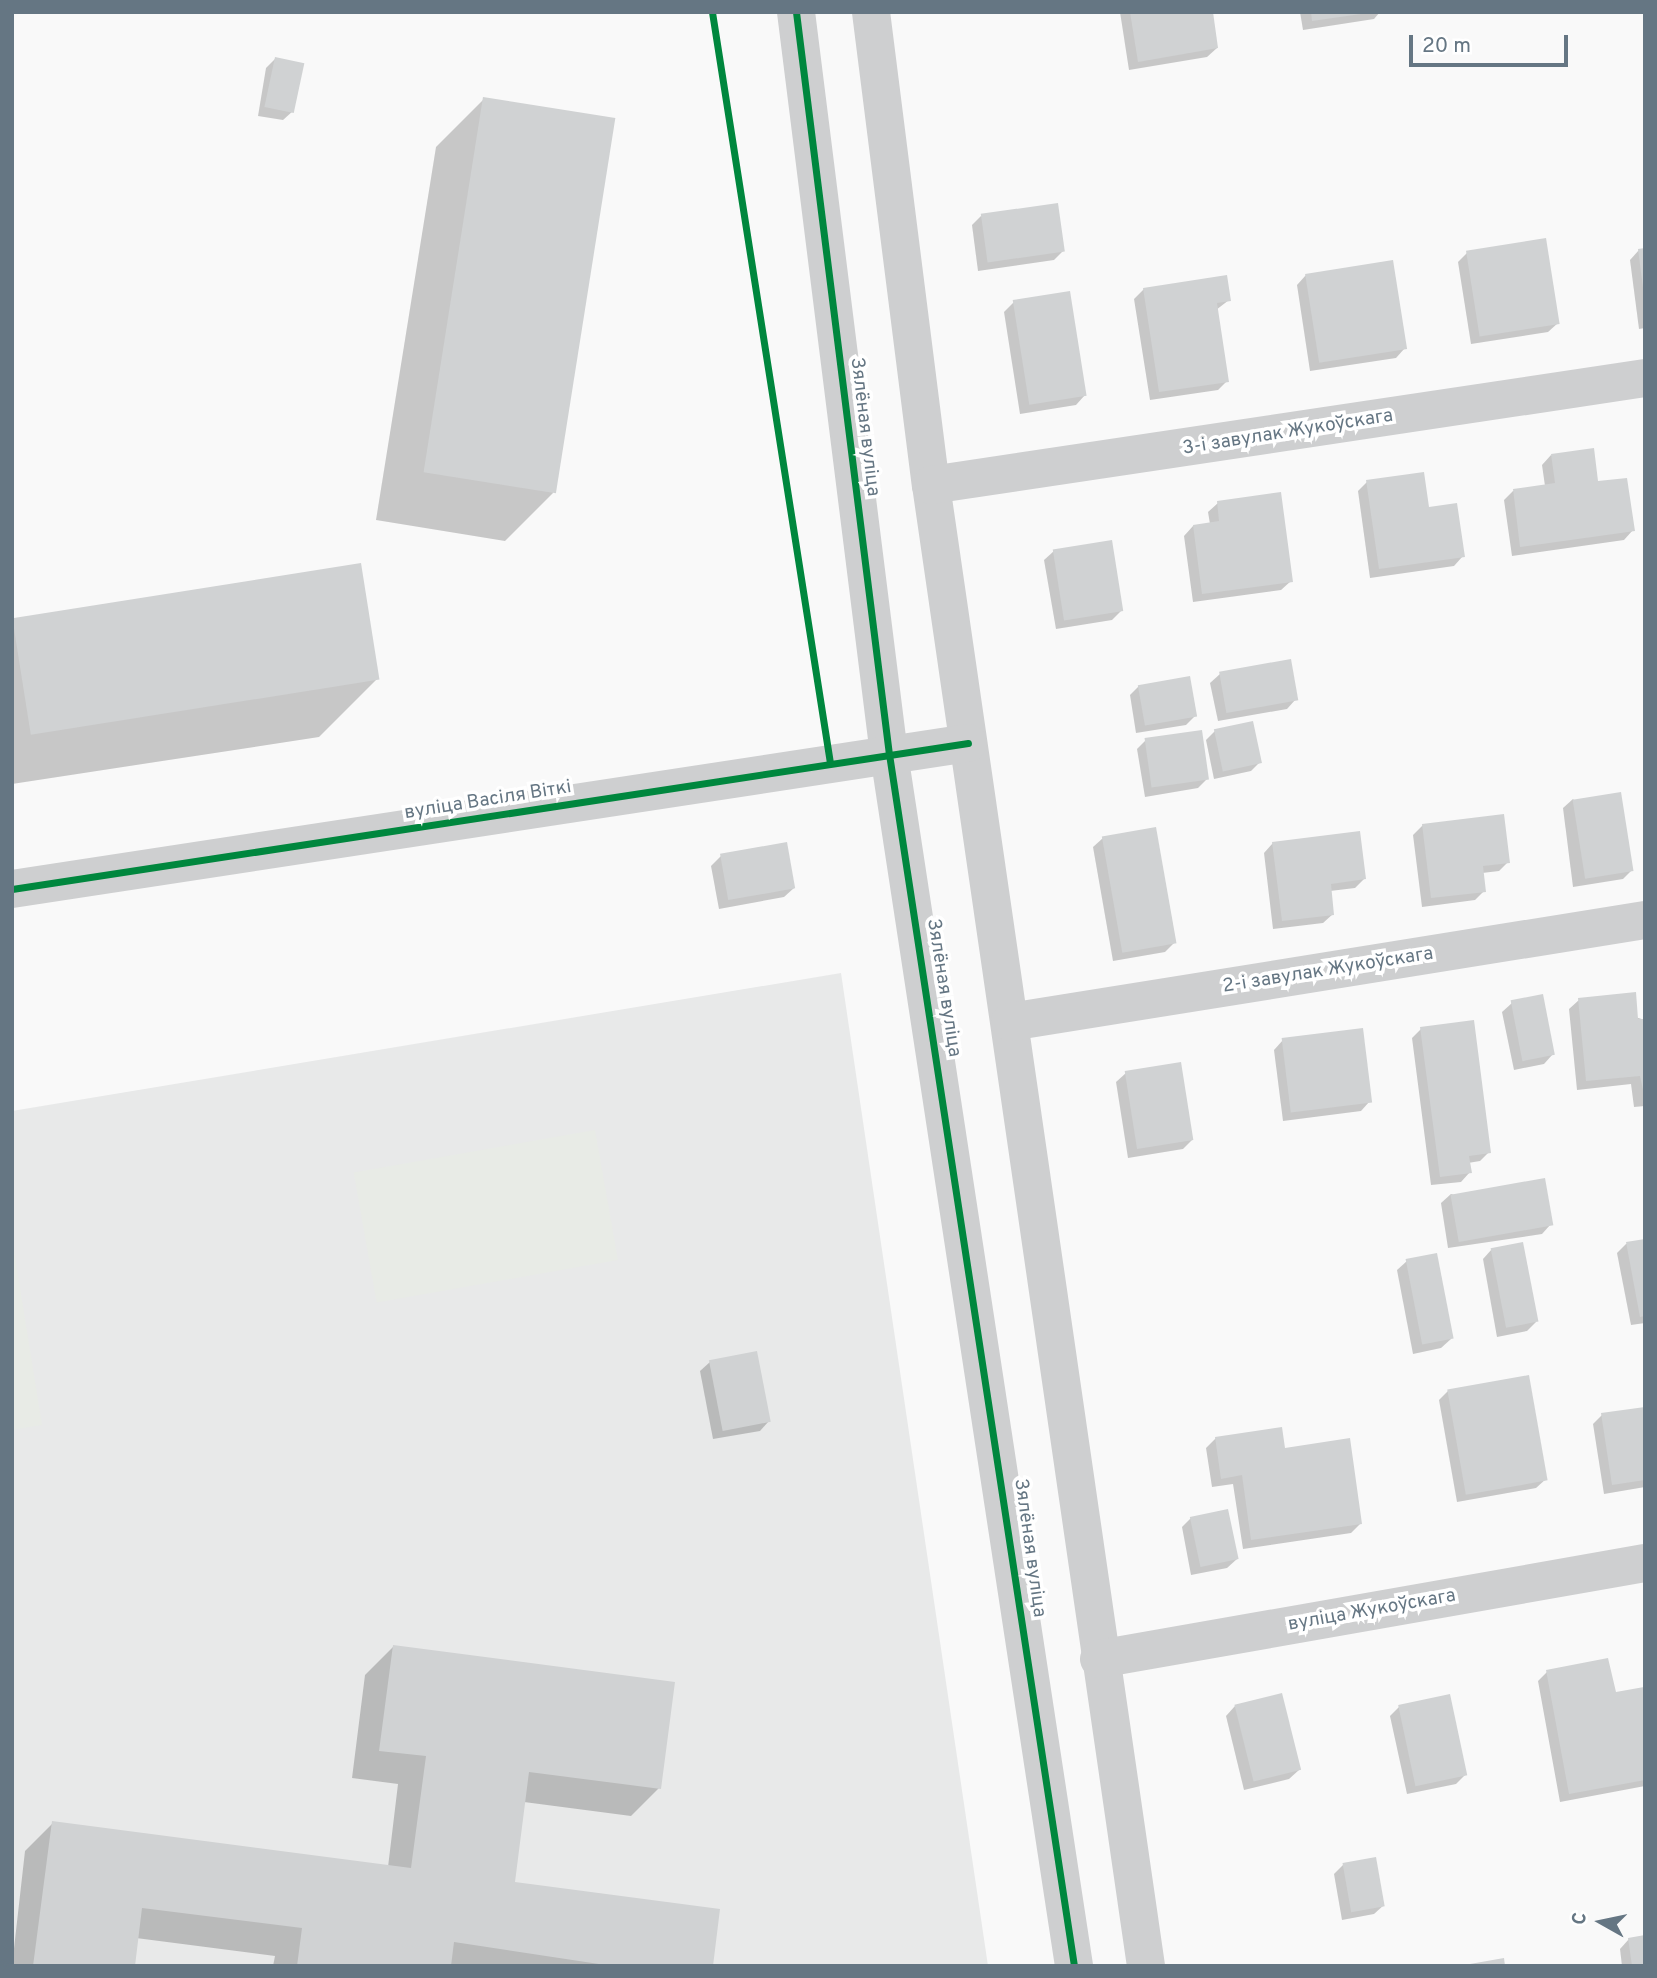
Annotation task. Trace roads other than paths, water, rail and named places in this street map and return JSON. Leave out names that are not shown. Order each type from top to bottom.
[{"type":"street","name":"Зялёная вуліца","points":[[796,12],[889,754],[1074,1966]]},
{"type":"street","points":[[871,12],[931,485],[1146,1966]]},
{"type":"street","name":"3-і завулак Жукоўскага","points":[[931,485],[1645,378]]},
{"type":"street","name":"вуліца Васіля Віткі","points":[[12,889],[968,743]]},
{"type":"street","name":"2-і завулак Жукоўскага","points":[[1010,1022],[1645,920]]},
{"type":"street","name":"вуліца Жукоўскага","points":[[1100,1658],[1645,1563]]}]
